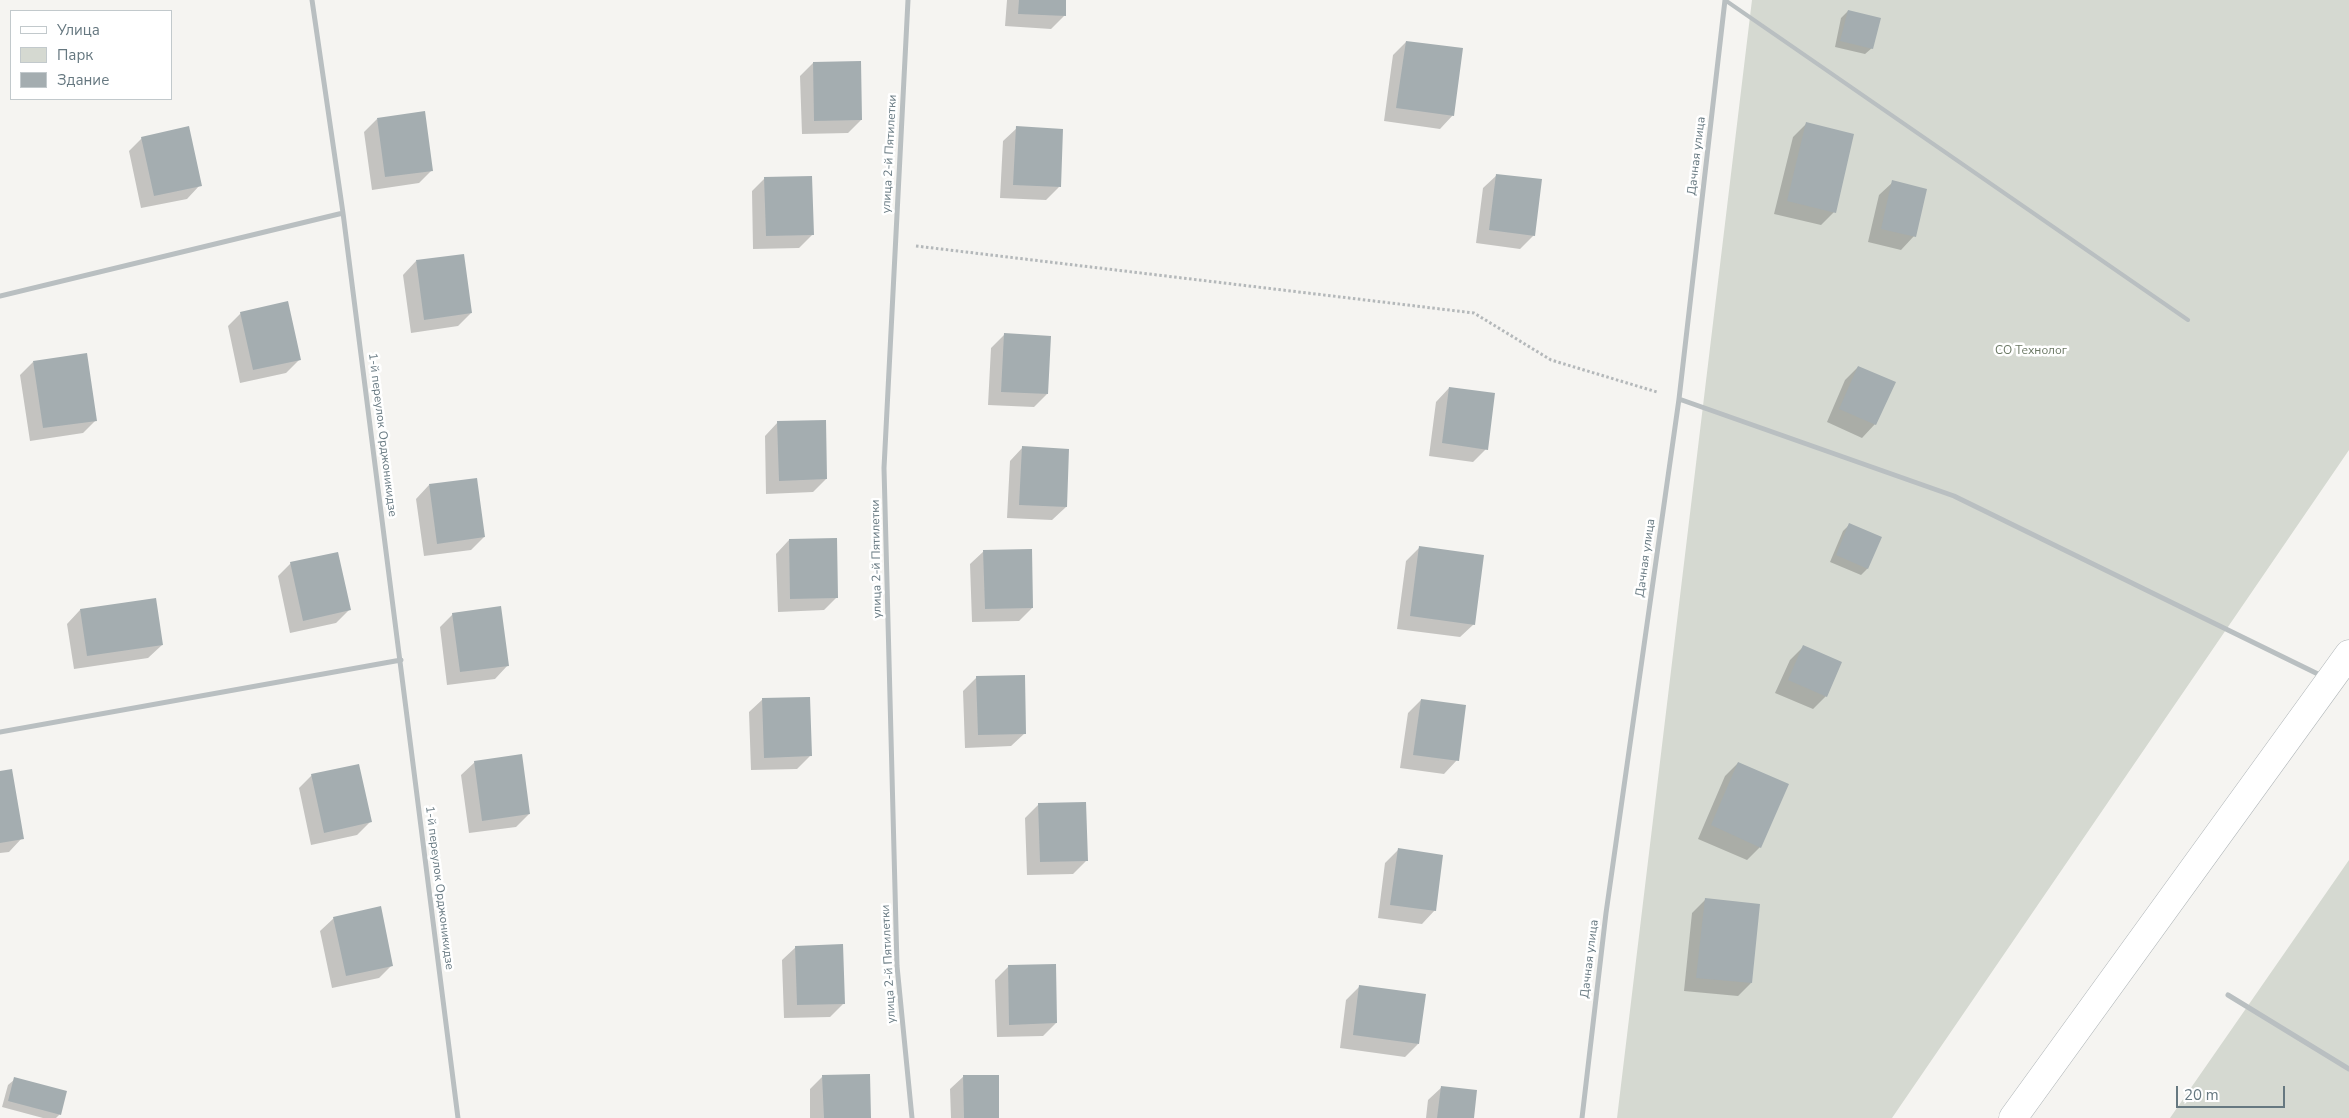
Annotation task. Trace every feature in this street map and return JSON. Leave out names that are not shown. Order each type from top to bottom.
[{"type":"main road","points":[[2013,1118],[2349,654]]},
{"type":"street","name":"1-й переулок Орджоникидзе","points":[[312,0],[344,213],[458,1118]]},
{"type":"street","name":"улица 2-й Пятилетки","points":[[908,0],[884,468],[897,966],[912,1118]]},
{"type":"street","name":"Дачная улица","points":[[1582,1118],[1606,913],[1679,399],[1725,0]]},
{"type":"street","points":[[0,296],[344,213]]},
{"type":"street","points":[[1679,399],[1954,496],[2330,680]]},
{"type":"street","points":[[0,732],[401,660]]},
{"type":"street","points":[[2228,995],[2349,1070]]},
{"type":"lane","points":[[1725,0],[2188,320]]},
{"type":"path","points":[[895,244],[1474,313],[1551,360],[1679,399]]},
{"type":"green space","name":"СО Технолог","points":[[1752,0],[2349,0],[2349,450],[1892,1118],[1617,1118]]},
{"type":"green space","points":[[2349,860],[2349,1118],[2170,1118]]},
{"type":"building","points":[[1019,0],[1066,0],[1066,16],[1018,14]]},
{"type":"building","points":[[1848,10],[1881,18],[1873,49],[1840,41]]},
{"type":"building","points":[[1406,41],[1463,48],[1454,116],[1396,108]]},
{"type":"building","points":[[861,61],[862,120],[814,121],[813,62]]},
{"type":"building","points":[[425,111],[433,171],[385,177],[377,118]]},
{"type":"building","points":[[1806,122],[1854,134],[1836,213],[1787,201]]},
{"type":"building","points":[[189,126],[202,186],[154,196],[141,137]]},
{"type":"building","points":[[1016,126],[1063,129],[1061,187],[1013,185]]},
{"type":"building","points":[[1496,174],[1542,179],[1535,236],[1489,230]]},
{"type":"building","points":[[812,176],[814,235],[766,236],[764,177]]},
{"type":"building","points":[[1892,180],[1927,189],[1916,237],[1881,229]]},
{"type":"building","points":[[464,254],[472,313],[424,320],[416,260]]},
{"type":"building","points":[[288,301],[301,360],[253,370],[240,312]]},
{"type":"building","points":[[1004,333],[1051,336],[1048,394],[1001,392]]},
{"type":"building","points":[[87,353],[97,421],[43,428],[33,361]]},
{"type":"building","points":[[1858,366],[1896,382],[1876,425],[1839,409]]},
{"type":"building","points":[[1449,387],[1495,393],[1488,450],[1442,443]]},
{"type":"building","points":[[826,420],[827,479],[779,481],[777,421]]},
{"type":"building","points":[[1022,446],[1069,449],[1067,507],[1019,505]]},
{"type":"building","points":[[477,478],[485,537],[437,544],[429,484]]},
{"type":"building","points":[[1849,523],[1882,537],[1868,569],[1836,555]]},
{"type":"building","points":[[837,538],[838,598],[790,599],[789,539]]},
{"type":"building","points":[[1419,546],[1484,555],[1475,625],[1410,616]]},
{"type":"building","points":[[1032,549],[1033,608],[985,609],[983,550]]},
{"type":"building","points":[[338,552],[351,610],[303,621],[290,562]]},
{"type":"building","points":[[156,598],[163,645],[87,656],[80,609]]},
{"type":"building","points":[[501,606],[509,666],[460,672],[452,613]]},
{"type":"building","points":[[1803,645],[1842,662],[1827,697],[1788,680]]},
{"type":"building","points":[[1025,675],[1026,734],[978,735],[976,676]]},
{"type":"building","points":[[810,697],[812,756],[764,758],[762,698]]},
{"type":"building","points":[[1421,699],[1466,705],[1459,761],[1413,755]]},
{"type":"building","points":[[522,754],[530,814],[482,821],[474,761]]},
{"type":"building","points":[[1738,762],[1789,784],[1761,848],[1711,825]]},
{"type":"building","points":[[359,764],[372,822],[324,833],[311,774]]},
{"type":"building","points":[[12,769],[24,839],[0,843],[0,771]]},
{"type":"building","points":[[1086,802],[1088,861],[1040,862],[1038,803]]},
{"type":"building","points":[[1398,848],[1443,855],[1436,911],[1390,905]]},
{"type":"building","points":[[1705,898],[1760,904],[1752,983],[1696,978]]},
{"type":"building","points":[[381,906],[393,966],[346,976],[333,917]]},
{"type":"building","points":[[843,944],[845,1004],[797,1005],[795,946]]},
{"type":"building","points":[[1056,964],[1057,1023],[1009,1025],[1008,965]]},
{"type":"building","points":[[1359,985],[1426,994],[1419,1044],[1353,1035]]},
{"type":"building","points":[[870,1074],[871,1118],[824,1118],[822,1075]]},
{"type":"building","points":[[963,1075],[999,1075],[999,1118],[964,1118]]},
{"type":"building","points":[[14,1077],[67,1091],[61,1115],[8,1101]]},
{"type":"building","points":[[1441,1086],[1477,1090],[1474,1118],[1437,1118]]}]
